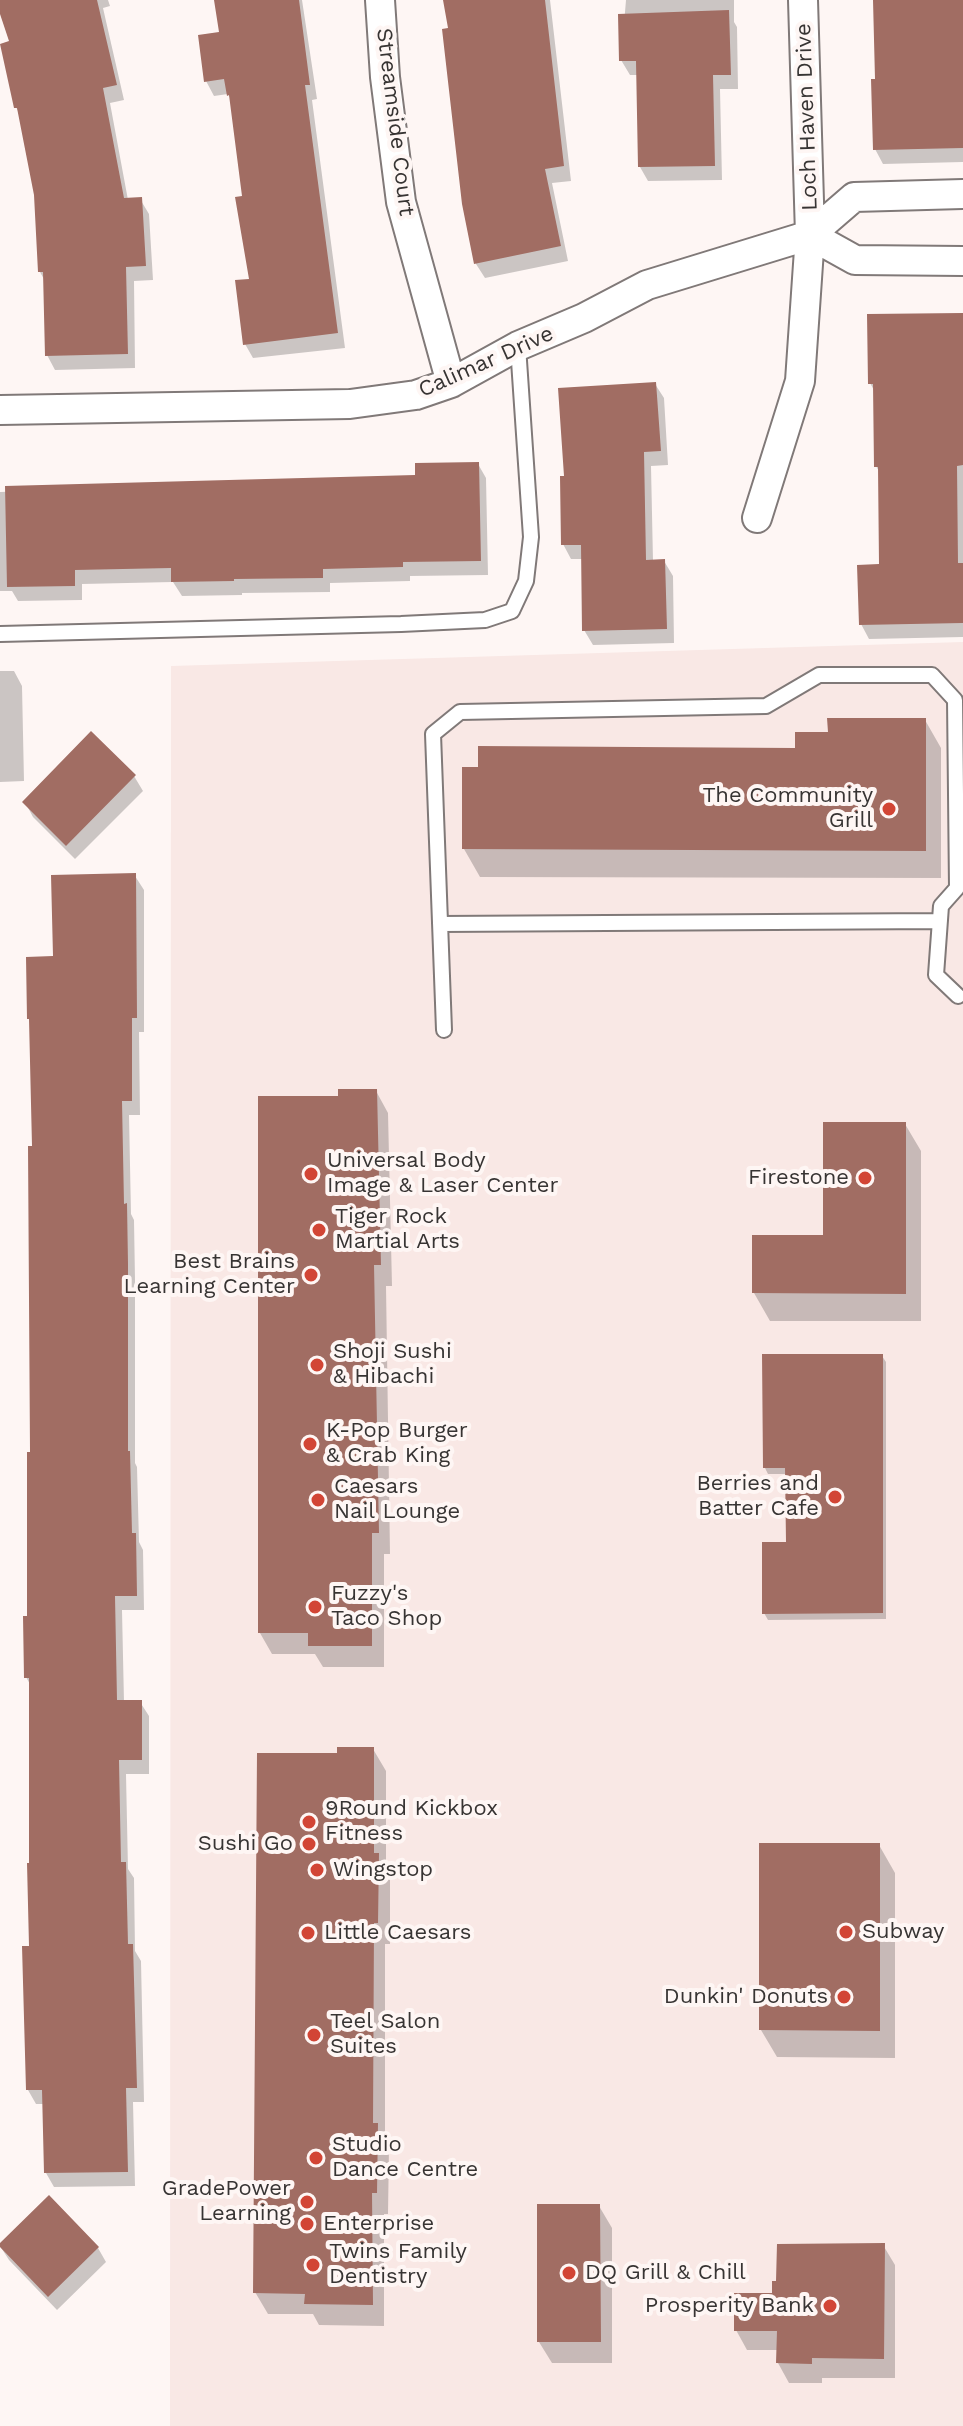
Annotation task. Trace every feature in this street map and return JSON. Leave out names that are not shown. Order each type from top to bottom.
[{"type":"street","name":"Streamside Court","points":[[380,0],[385,77],[401,202],[451,383]]},
{"type":"street","name":"Loch Haven Drive","points":[[757,518],[800,381],[810,235],[803,0]]},
{"type":"street","name":"Calimar Drive","points":[[0,410],[350,404],[416,395],[451,383],[518,346],[584,318],[647,285],[810,235],[854,197],[963,194]]},
{"type":"street","points":[[810,235],[855,260],[963,261]]},
{"type":"lane","points":[[0,634],[401,624],[485,620],[512,611],[526,581],[531,537],[518,346]]},
{"type":"lane","points":[[444,1030],[433,734],[460,712],[766,706],[819,675],[932,675],[955,700],[957,888],[941,906],[936,975],[958,996]]},
{"type":"lane","points":[[440,924],[940,921]]},
{"type":"shaded area","points":[[963,642],[963,2426],[170,2426],[171,666]]},
{"type":"building","points":[[0,0],[97,0],[117,85],[103,88],[124,198],[142,197],[146,266],[126,267],[128,354],[45,356],[43,272],[38,272],[34,195],[17,108],[14,108],[0,44],[9,41],[0,14]]},
{"type":"building","points":[[214,0],[299,0],[310,85],[305,85],[338,333],[243,345],[235,280],[249,279],[235,197],[242,196],[229,95],[224,79],[204,82],[198,35],[219,32]]},
{"type":"building","points":[[443,0],[545,0],[564,166],[545,169],[561,246],[474,264],[462,204],[442,29],[448,28]]},
{"type":"building","points":[[873,0],[963,0],[963,148],[873,150]]},
{"type":"building","points":[[729,10],[731,75],[713,75],[715,166],[638,167],[636,61],[619,61],[618,14]]},
{"type":"building","points":[[963,313],[963,465],[957,466],[958,563],[963,563],[963,623],[859,625],[857,565],[879,564],[878,467],[874,467],[873,384],[868,384],[867,314]]},
{"type":"building","points":[[656,382],[661,451],[644,452],[646,560],[665,559],[667,629],[582,631],[581,545],[561,545],[560,476],[564,476],[558,388]]},
{"type":"building","points":[[479,462],[481,561],[403,562],[403,567],[323,569],[323,578],[234,581],[171,582],[171,568],[75,570],[75,586],[7,587],[5,486],[415,475],[415,463]]},
{"type":"building","points":[[827,718],[926,718],[926,851],[462,849],[462,767],[478,767],[478,746],[795,748],[795,732],[828,732]]},
{"type":"building","points":[[91,731],[136,775],[66,846],[22,802]]},
{"type":"building","points":[[136,873],[137,1018],[132,1018],[132,1101],[122,1101],[124,1204],[127,1203],[128,1451],[132,1533],[136,1533],[137,1596],[115,1596],[117,1700],[142,1700],[142,1760],[119,1760],[121,1862],[126,1862],[128,1944],[133,1944],[137,2088],[126,2088],[128,2172],[44,2173],[42,2090],[26,2090],[22,1946],[29,1946],[29,1678],[24,1678],[23,1616],[27,1616],[27,1452],[30,1452],[28,1146],[32,1146],[26,957],[53,956],[51,875]]},
{"type":"building","points":[[338,1089],[377,1089],[381,1265],[374,1265],[379,1533],[372,1533],[372,1646],[308,1646],[308,1633],[258,1633],[258,1096],[338,1096]]},
{"type":"building","name":"Firestone","points":[[823,1122],[906,1122],[906,1294],[752,1293],[752,1235],[823,1235]]},
{"type":"building","points":[[762,1354],[883,1354],[883,1613],[762,1614],[762,1542],[786,1542],[785,1468],[763,1468]]},
{"type":"building","points":[[337,1747],[374,1747],[374,1853],[379,1853],[378,1923],[374,1923],[373,2123],[378,2123],[377,2193],[372,2193],[373,2305],[304,2304],[305,2294],[253,2293],[257,1753],[337,1753]]},
{"type":"building","points":[[759,1843],[880,1843],[880,2031],[759,2030]]},
{"type":"building","points":[[49,2195],[99,2247],[48,2297],[0,2247],[0,2243]]},
{"type":"building","name":"DQ Grill & Chill","points":[[537,2204],[600,2204],[601,2342],[537,2342]]},
{"type":"building","name":"Prosperity Bank","points":[[885,2243],[884,2359],[812,2358],[812,2364],[776,2363],[777,2331],[734,2331],[734,2293],[772,2293],[772,2281],[776,2281],[777,2244]]},
{"type":"place","name":"The Community Grill","points":[[889,809]]},
{"type":"place","name":"Universal Body Image & Laser Center","points":[[311,1174]]},
{"type":"place","name":"Firestone","points":[[865,1178]]},
{"type":"place","name":"Tiger Rock Martial Arts","points":[[319,1230]]},
{"type":"place","name":"Best Brains Learning Center","points":[[311,1275]]},
{"type":"place","name":"Shoji Sushi & Hibachi","points":[[317,1365]]},
{"type":"place","name":"K-Pop Burger & Crab King","points":[[310,1444]]},
{"type":"place","name":"Berries and Batter Cafe","points":[[835,1497]]},
{"type":"place","name":"Caesars Nail Lounge","points":[[318,1500]]},
{"type":"place","name":"Fuzzy's Taco Shop","points":[[315,1607]]},
{"type":"place","name":"9Round Kickbox Fitness","points":[[309,1822]]},
{"type":"place","name":"Sushi Go","points":[[309,1844]]},
{"type":"place","name":"Wingstop","points":[[317,1870]]},
{"type":"place","name":"Subway","points":[[846,1932]]},
{"type":"place","name":"Little Caesars","points":[[308,1933]]},
{"type":"place","name":"Dunkin' Donuts","points":[[844,1997]]},
{"type":"place","name":"Teel Salon Suites","points":[[314,2035]]},
{"type":"place","name":"Studio Dance Centre","points":[[316,2158]]},
{"type":"place","name":"GradePower Learning","points":[[307,2202]]},
{"type":"place","name":"Enterprise","points":[[307,2224]]},
{"type":"place","name":"Twins Family Dentistry","points":[[313,2265]]},
{"type":"place","name":"DQ Grill & Chill","points":[[569,2273]]},
{"type":"place","name":"Prosperity Bank","points":[[830,2306]]}]
